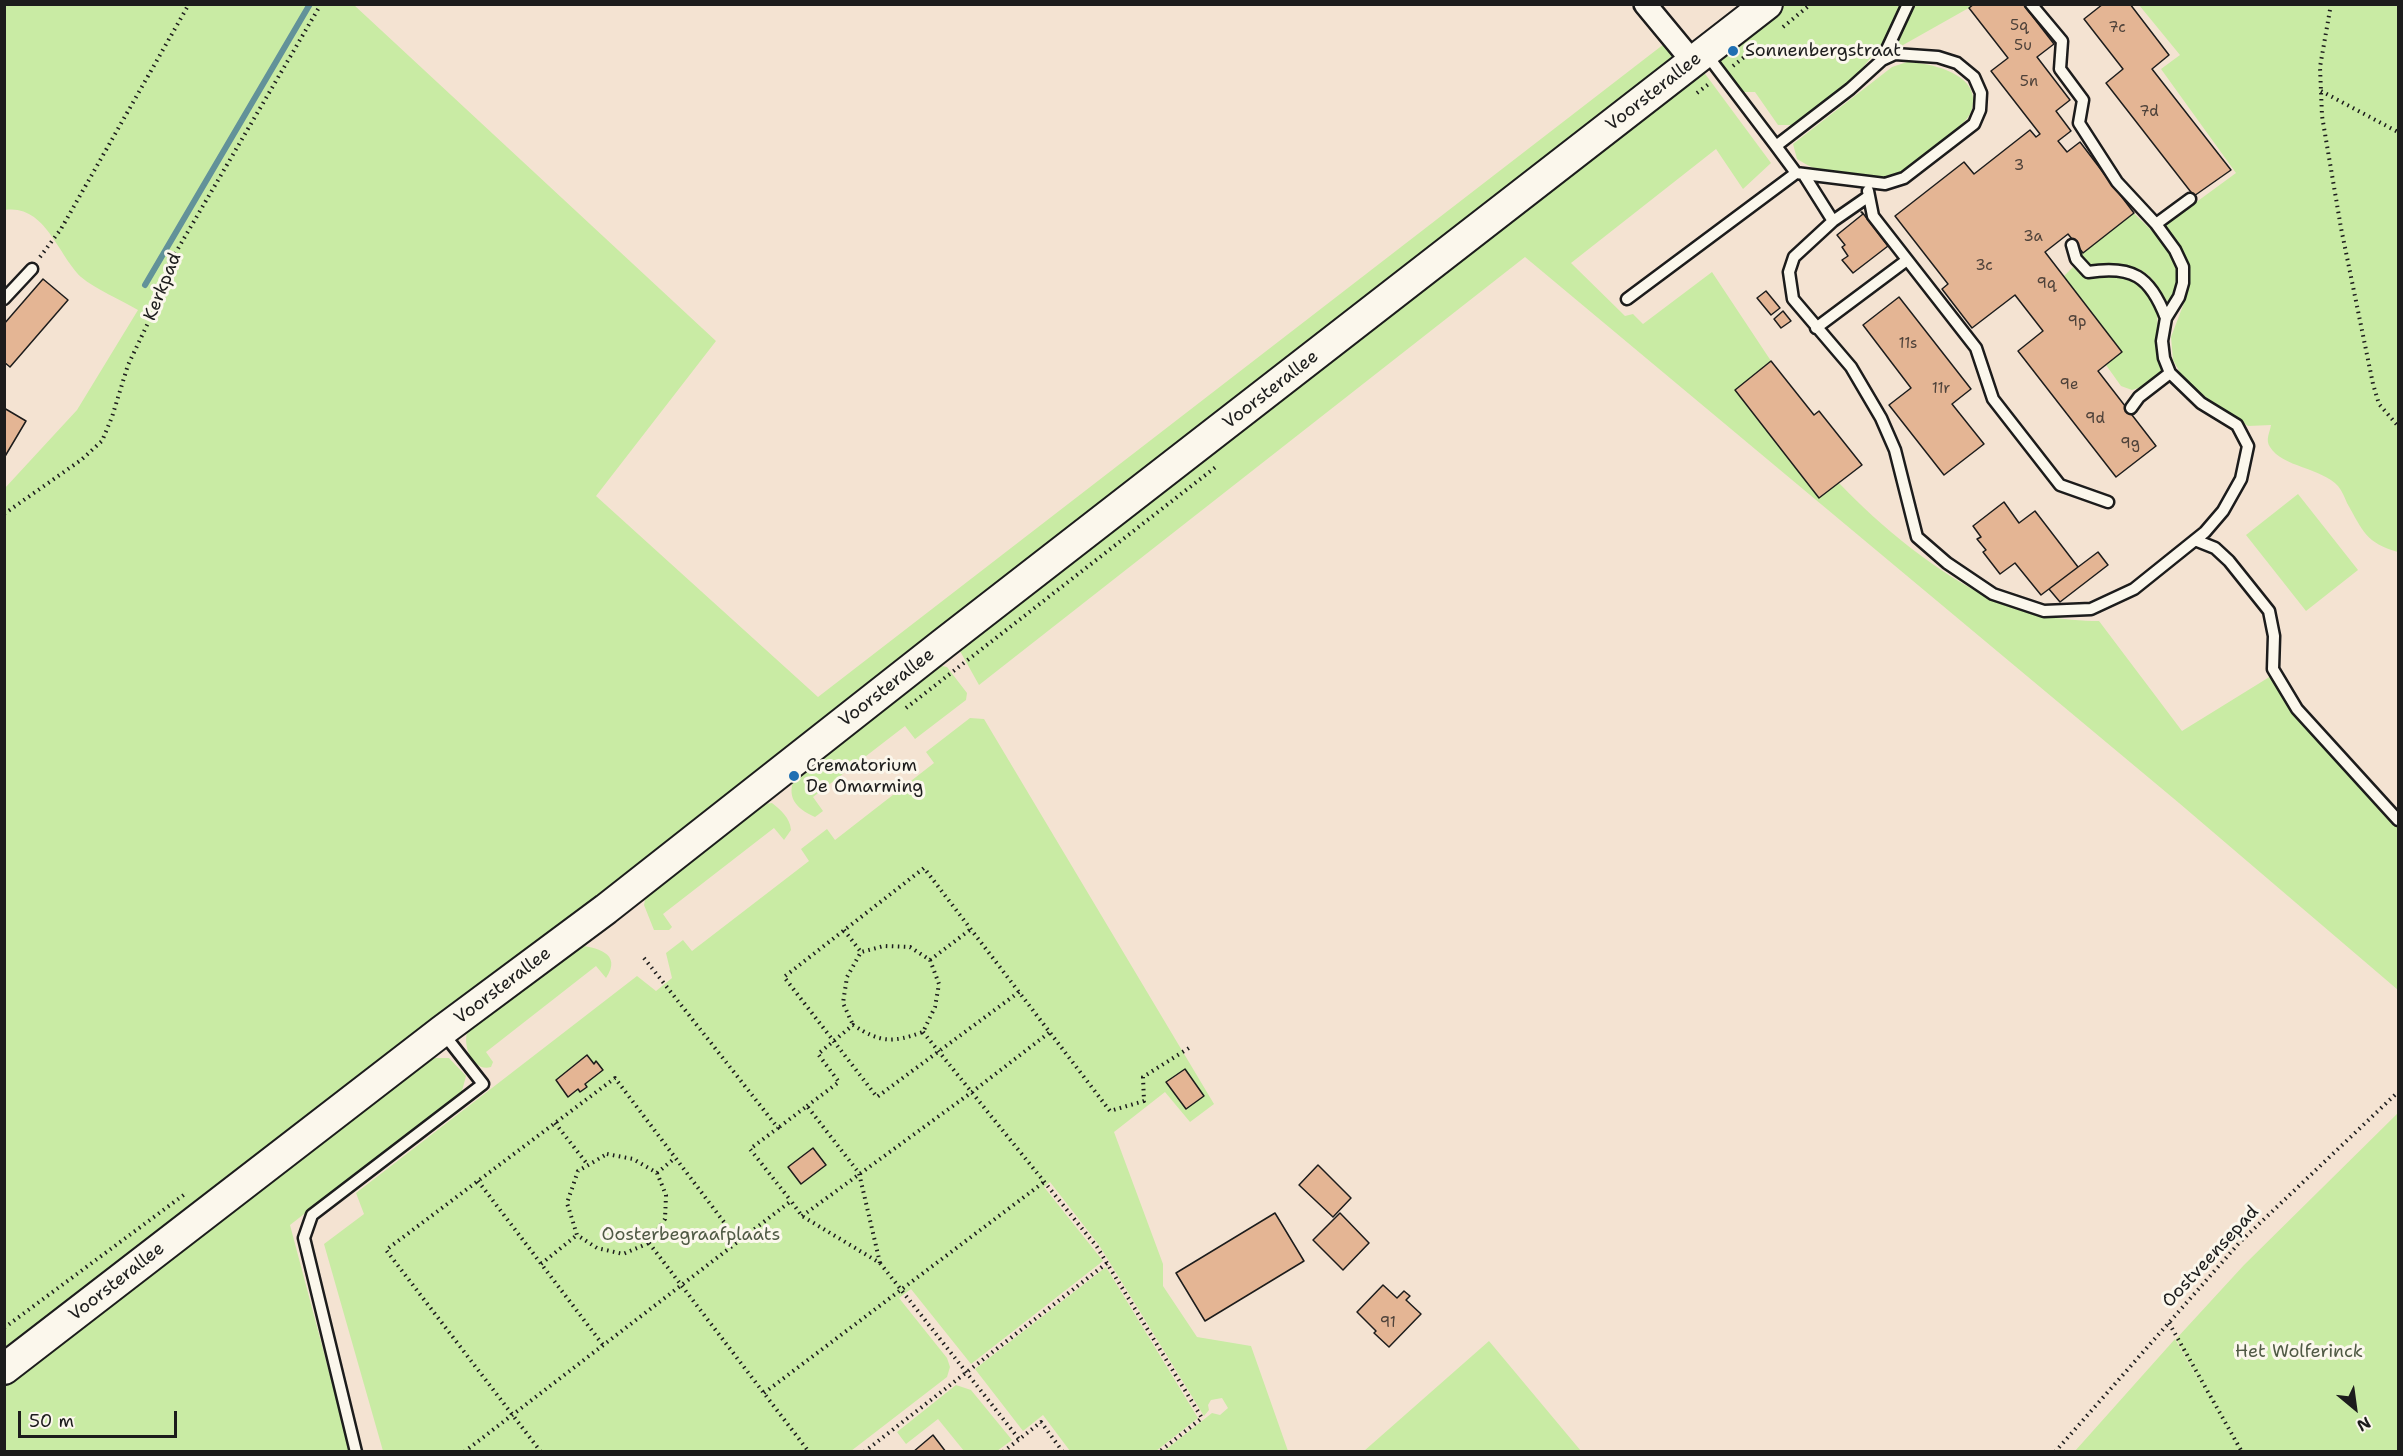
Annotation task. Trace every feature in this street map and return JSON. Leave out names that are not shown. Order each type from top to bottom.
[{"type":"main road","name":"Voorsterallee","points":[[4,1369],[442,1031],[606,909],[944,643],[1767,4]]},
{"type":"street","points":[[1645,4],[1699,57]]},
{"type":"lane","points":[[1882,60],[1908,4]]},
{"type":"lane","points":[[1869,196],[1833,220],[1794,257],[1789,272],[1793,299],[1851,367],[1881,417],[1895,450],[1917,537],[1947,563],[1993,594],[2044,611],[2091,609],[2134,589],[2194,540],[2223,511],[2241,479],[2248,446],[2236,425],[2201,403],[2170,373],[2164,358],[2162,341],[2166,318],[2179,297],[2183,283],[2182,267],[2175,250],[2156,224],[2117,182],[2079,123],[2083,100],[2060,69],[2062,41],[2031,4]]},
{"type":"lane","points":[[1627,299],[1800,174],[1885,184],[1904,178],[1974,124],[1980,110],[1981,93],[1974,77],[1957,63],[1938,57],[1909,53],[1895,54],[1882,60],[1850,89],[1776,146]]},
{"type":"lane","points":[[1699,57],[1800,174],[1833,220]]},
{"type":"lane","points":[[1866,181],[1873,216],[1976,348],[1993,399],[2060,485],[2108,502]]},
{"type":"lane","points":[[2156,224],[2190,198]]},
{"type":"lane","points":[[2072,245],[2076,259],[2088,272],[2108,269],[2126,271],[2146,282],[2158,297],[2166,318]]},
{"type":"lane","points":[[1816,328],[1907,260]]},
{"type":"lane","points":[[4,299],[32,269]]},
{"type":"lane","points":[[2131,408],[2139,397],[2170,373]]},
{"type":"lane","points":[[2194,540],[2215,548],[2229,561],[2269,611],[2274,636],[2274,669],[2297,709],[2398,820]]},
{"type":"lane","points":[[356,1452],[304,1238],[312,1215],[483,1084],[442,1031]]},
{"type":"path","points":[[32,269],[61,229],[189,4]]},
{"type":"path","name":"Kerkpad","points":[[4,514],[81,460],[102,441],[128,365],[157,304],[169,264],[321,4]]},
{"type":"path","points":[[2331,4],[2320,67],[2322,117],[2341,228],[2373,384],[2379,405],[2398,426]]},
{"type":"path","points":[[2321,91],[2398,132]]},
{"type":"path","points":[[1019,992],[878,1097],[784,977],[924,868],[971,928],[1110,1111],[1144,1101],[1143,1077],[1189,1048]]},
{"type":"path","points":[[930,960],[971,928]]},
{"type":"path","points":[[844,930],[861,952]]},
{"type":"path","points":[[884,946],[910,947],[930,960],[939,984],[935,1007],[923,1032],[901,1040],[874,1038],[853,1025],[843,1003],[847,977],[861,952],[884,946]]},
{"type":"path","points":[[644,958],[778,1128]]},
{"type":"path","points":[[853,1025],[818,1054],[839,1082],[750,1149],[802,1216],[880,1263],[1019,1439]]},
{"type":"path","points":[[923,1032],[1097,1247],[1202,1418],[1159,1452]]},
{"type":"path","points":[[802,1216],[1050,1032]]},
{"type":"path","points":[[541,1452],[387,1250],[615,1078],[739,1242]]},
{"type":"path","name":"Oostveensepad","points":[[2055,1452],[2240,1242],[2398,1092]]},
{"type":"path","points":[[807,1106],[859,1173],[880,1263]]},
{"type":"path","points":[[555,1123],[588,1165]]},
{"type":"path","points":[[607,1154],[633,1159],[657,1173],[666,1196],[664,1220],[649,1244],[623,1254],[597,1248],[577,1235],[567,1203],[578,1171],[588,1165],[607,1154]]},
{"type":"path","points":[[657,1173],[675,1158]]},
{"type":"path","points":[[478,1181],[603,1346]]},
{"type":"path","points":[[764,1393],[1044,1182]]},
{"type":"path","points":[[464,1452],[791,1202]]},
{"type":"path","points":[[541,1264],[577,1235]]},
{"type":"path","points":[[649,1244],[808,1452]]},
{"type":"path","points":[[864,1452],[1107,1263]]},
{"type":"path","points":[[2169,1323],[2242,1452]]},
{"type":"path","points":[[1003,1452],[1041,1422],[1063,1452]]},
{"type":"green space","points":[[5,5],[354,5],[716,341],[596,496],[818,697],[1664,44],[1676,59],[5,1359],[5,488],[77,410],[138,310],[81,277],[41,223],[31,215],[19,210],[5,210]]},
{"type":"green space","points":[[1785,5],[1974,5],[1896,49],[1887,38],[1855,77],[1792,125],[1778,125],[1755,92],[1742,92],[1716,58]]},
{"type":"green space","points":[[2139,5],[2398,5],[2398,552],[2379,544],[2366,535],[2339,488],[2331,480],[2276,454],[2268,442],[2271,425],[2248,426],[2207,398],[2183,378],[2173,360],[2171,337],[2184,303],[2190,265],[2165,225],[2236,173],[2161,69],[2180,55]]},
{"type":"green space","points":[[1907,62],[1941,68],[1962,79],[1969,87],[1973,97],[1972,109],[1960,127],[1905,170],[1890,177],[1831,172],[1814,168],[1797,159],[1793,144],[1892,67]]},
{"type":"green space","points":[[1703,71],[1771,163],[1743,189],[1716,149],[1571,263],[1625,316],[1633,314],[1643,324],[1712,272],[1771,361],[1735,390],[1819,498],[1839,483],[1891,532],[1930,562],[1970,588],[2003,605],[2044,616],[2099,621],[2182,731],[2271,676],[2290,709],[2398,826],[2398,990],[2179,803],[1525,257],[979,685],[960,651],[965,642]]},
{"type":"green space","points":[[2134,213],[2163,243],[2174,260],[2178,280],[2170,303],[2153,280],[2139,269],[2123,265],[2087,266],[2078,257]]},
{"type":"green space","points":[[2073,267],[2082,276],[2120,274],[2143,284],[2157,306],[2158,355],[2162,368],[2160,374],[2148,385],[2132,390],[2121,386],[2106,365],[2122,352],[2064,276]]},
{"type":"green space","points":[[2298,494],[2358,570],[2306,611],[2246,535]]},
{"type":"green space","points":[[937,665],[947,667],[967,693],[966,700],[915,739],[905,726],[813,797],[823,811],[815,817],[802,810],[792,796],[792,783],[795,776]]},
{"type":"green space","name":"Oosterbegraafplaats","points":[[970,718],[984,719],[1214,1104],[1190,1122],[1165,1092],[1114,1132],[1163,1264],[1163,1286],[1197,1337],[1251,1346],[1288,1451],[1164,1451],[1212,1413],[1220,1415],[1228,1408],[1222,1398],[1211,1400],[1208,1405],[1209,1410],[1204,1416],[1099,1245],[1050,1182],[1044,1187],[1103,1261],[971,1364],[911,1289],[899,1298],[947,1358],[950,1367],[947,1377],[851,1451],[383,1451],[324,1244],[364,1214],[356,1193],[637,976],[656,991],[672,978],[666,953],[683,940],[692,951],[809,861],[801,849],[827,829],[835,840],[934,763],[926,752]]},
{"type":"green space","points":[[772,803],[779,808],[789,822],[791,830],[784,840],[774,828],[663,914],[672,927],[669,930],[654,930],[644,905],[646,895],[757,805]]},
{"type":"green space","points":[[576,945],[592,947],[609,957],[611,963],[606,978],[596,966],[486,1052],[493,1062],[491,1067],[485,1068],[474,1062],[468,1051],[467,1033]]},
{"type":"green space","points":[[432,1058],[449,1058],[466,1076],[462,1091],[290,1225],[350,1451],[5,1452],[5,1385]]},
{"type":"green space","name":"Het Wolferinck","points":[[2398,1113],[2398,1451],[2075,1451],[2175,1339],[2204,1391],[2176,1339],[2244,1265]]},
{"type":"green space","points":[[1106,1267],[1198,1418],[1156,1451],[1070,1451],[1043,1415],[1023,1431],[975,1369]]},
{"type":"green space","points":[[1489,1341],[1581,1451],[1364,1451]]},
{"type":"green space","points":[[956,1385],[971,1390],[1012,1440],[997,1451],[964,1451],[938,1419],[906,1444],[897,1432]]},
{"type":"building","points":[[1974,4],[2023,4],[2054,44],[2037,57],[2070,100],[2056,111],[2071,131],[2058,141],[2067,152],[2080,142],[2134,213],[2083,253],[2068,234],[2045,252],[2122,352],[2098,371],[2156,446],[2116,477],[2018,351],[2043,331],[2015,295],[1972,328],[1942,289],[1948,284],[1895,216],[1964,162],[1974,174],[2030,130],[2036,137],[2040,134],[1991,71],[2008,58],[1969,8]]},
{"type":"building","points":[[2103,4],[2130,4],[2169,55],[2152,69],[2231,170],[2194,196],[2106,83],[2123,69],[2084,19]]},
{"type":"building","points":[[1862,212],[1888,246],[1853,273],[1842,260],[1848,256],[1842,247],[1845,245],[1837,235],[1863,214]]},
{"type":"building","points":[[43,279],[68,300],[10,367],[4,362],[4,324]]},
{"type":"building","points":[[1766,291],[1780,308],[1771,315],[1757,298]]},
{"type":"building","points":[[1899,297],[1971,389],[1952,404],[1984,444],[1944,475],[1889,405],[1911,388],[1863,325]]},
{"type":"building","points":[[1783,311],[1791,321],[1781,328],[1774,319]]},
{"type":"building","points":[[1771,361],[1814,415],[1819,411],[1862,465],[1819,498],[1735,390]]},
{"type":"building","points":[[4,408],[26,421],[4,458]]},
{"type":"building","points":[[2004,502],[2019,523],[2035,511],[2078,567],[2041,595],[2015,563],[2000,574],[1983,552],[1986,550],[1977,539],[1981,537],[1973,526]]},
{"type":"building","points":[[2098,552],[2108,565],[2060,602],[2049,589]]},
{"type":"building","points":[[587,1055],[603,1070],[585,1084],[587,1087],[580,1092],[578,1089],[568,1097],[556,1080]]},
{"type":"building","points":[[1185,1069],[1204,1096],[1186,1109],[1166,1082]]},
{"type":"building","points":[[813,1148],[826,1165],[801,1184],[788,1167]]},
{"type":"building","points":[[1318,1165],[1351,1198],[1333,1217],[1299,1185]]},
{"type":"building","points":[[1275,1213],[1304,1261],[1205,1321],[1176,1273]]},
{"type":"building","points":[[1340,1213],[1369,1243],[1343,1270],[1313,1240]]},
{"type":"building","points":[[1383,1285],[1397,1298],[1404,1291],[1410,1296],[1406,1300],[1421,1314],[1389,1347],[1357,1312]]},
{"type":"building","points":[[933,1435],[946,1452],[913,1452]]},
{"type":"waterway","points":[[145,285],[310,4]]},
{"type":"place","name":"Sonnenbergstraat","points":[[1733,51]]},
{"type":"place","name":"Crematorium De Omarming","points":[[794,776]]}]
